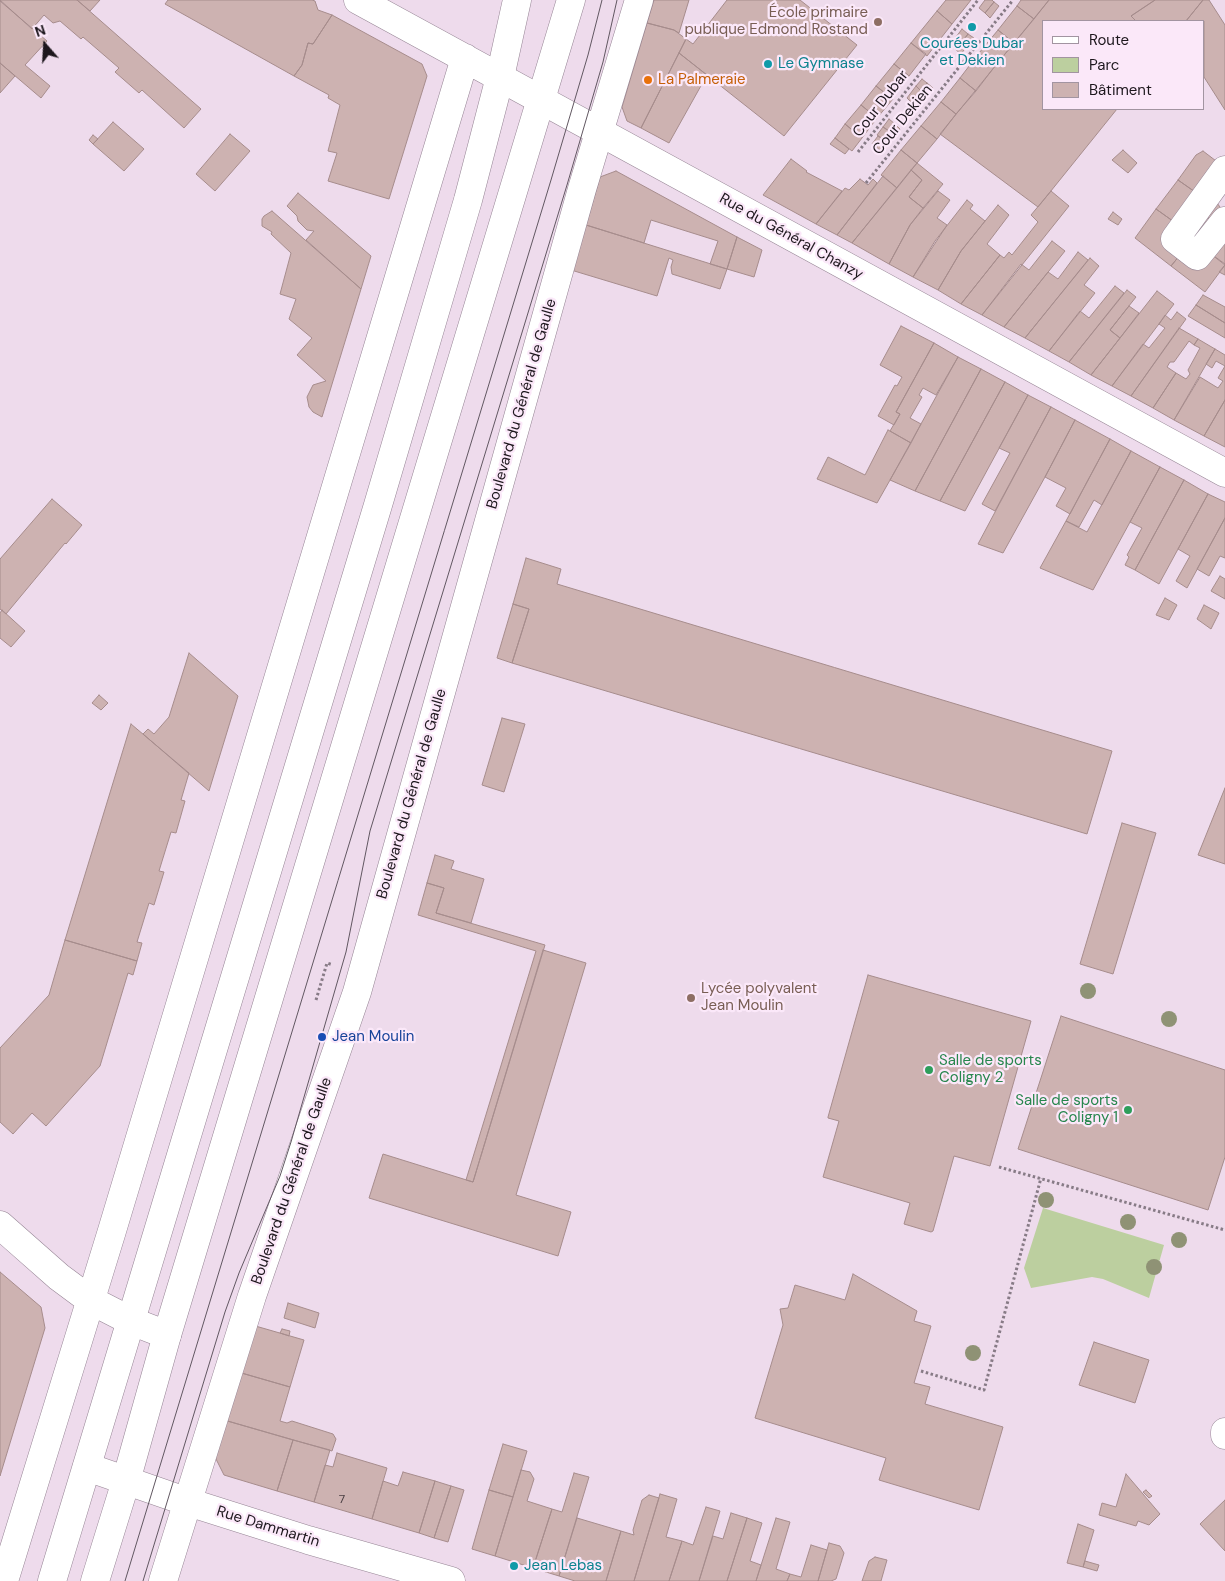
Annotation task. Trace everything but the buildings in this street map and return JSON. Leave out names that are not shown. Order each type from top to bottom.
[{"type":"street","name":"Rue du Général Chanzy","points":[[358,0],[1225,474]]},
{"type":"street","points":[[52,1581],[381,496],[468,200],[500,78],[517,0]]},
{"type":"street","points":[[94,1581],[126,1481],[167,1335],[446,419],[571,0]]},
{"type":"street","name":"Boulevard du Général de Gaulle","points":[[163,1581],[252,1296],[357,992],[599,132],[639,0]]},
{"type":"street","points":[[4,1581],[465,58]]},
{"type":"street","points":[[1225,170],[1216,199],[1175,239],[1198,256],[1225,220]]},
{"type":"street","points":[[0,1225],[59,1277],[90,1300],[167,1335]]},
{"type":"street","name":"Rue Dammartin","points":[[86,1467],[308,1540],[451,1581]]},
{"type":"path","name":"Cour Dubar","points":[[858,152],[978,0]]},
{"type":"path","name":"Cour Dekien","points":[[866,183],[1013,0]]},
{"type":"path","points":[[999,1167],[1225,1230]]},
{"type":"path","points":[[921,1372],[984,1390],[1041,1178]]},
{"type":"green space","points":[[1043,1208],[1164,1245],[1149,1298],[1103,1279],[1092,1277],[1031,1288],[1024,1268]]},
{"type":"tram line","points":[[125,1581],[551,180],[588,55],[602,0]]},
{"type":"tram line","points":[[143,1581],[225,1312],[239,1273],[280,1176],[291,1142],[346,952],[370,831],[567,185],[603,62],[617,0]]},
{"type":"place","name":"École primaire publique Edmond Rostand","points":[[878,22]]},
{"type":"place","name":"Courées Dubar et Dekien","points":[[972,27]]},
{"type":"place","name":"Le Gymnase","points":[[768,64]]},
{"type":"place","name":"La Palmeraie","points":[[648,80]]},
{"type":"place","name":"Lycée polyvalent Jean Moulin","points":[[691,998]]},
{"type":"place","name":"Jean Moulin","points":[[322,1037]]},
{"type":"place","name":"Salle de sports Coligny 2","points":[[929,1070]]},
{"type":"place","name":"Salle de sports Coligny 1","points":[[1128,1110]]},
{"type":"place","name":"Jean Lebas","points":[[514,1566]]}]
